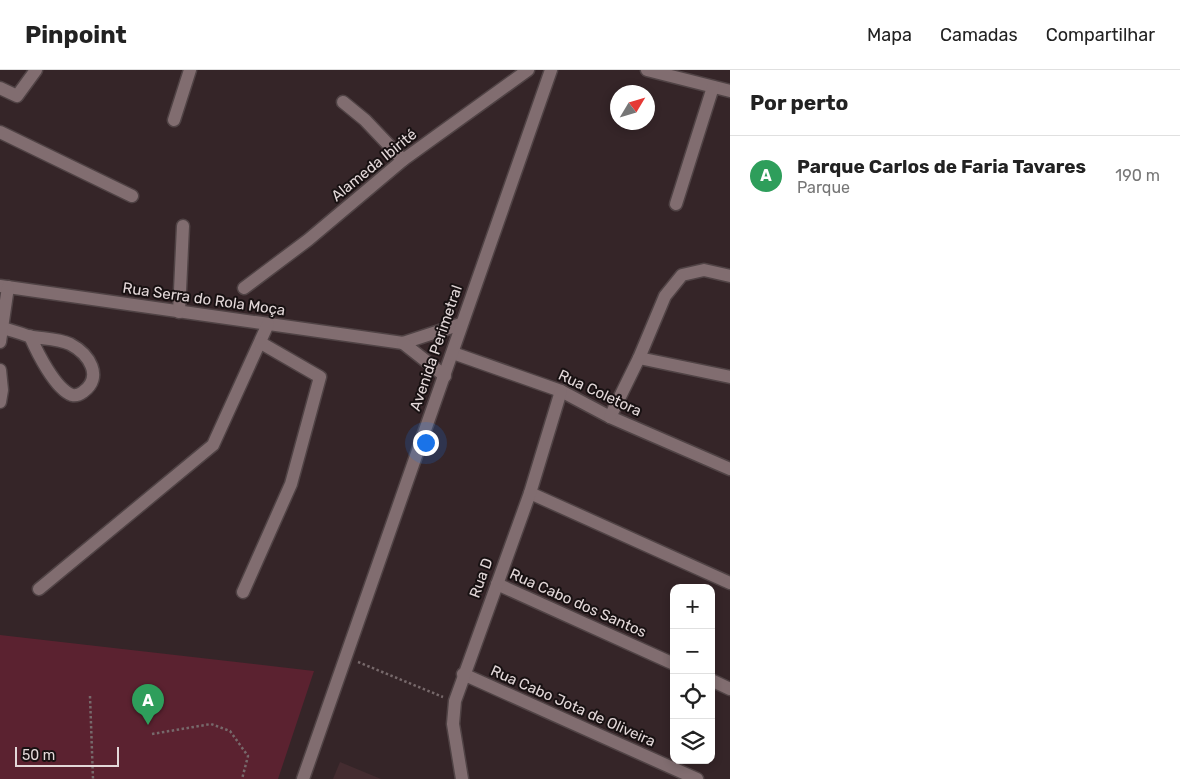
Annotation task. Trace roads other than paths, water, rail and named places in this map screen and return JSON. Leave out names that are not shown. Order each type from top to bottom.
[{"type":"street","points":[[0,88],[17,96],[36,70]]},
{"type":"street","points":[[174,120],[190,70]]},
{"type":"street","name":"Alameda Ibirité","points":[[244,288],[308,240],[404,160],[528,70]]},
{"type":"street","name":"Avenida Perimetral","points":[[303,779],[551,70]]},
{"type":"street","points":[[647,70],[730,91]]},
{"type":"street","points":[[676,204],[713,86]]},
{"type":"street","points":[[343,102],[365,120],[404,160]]},
{"type":"street","points":[[0,132],[132,196]]},
{"type":"street","points":[[178,312],[183,226]]},
{"type":"street","points":[[610,417],[639,358],[665,296],[682,276],[704,270],[730,276]]},
{"type":"street","points":[[0,342],[4,287]]},
{"type":"street","name":"Rua Serra do Rola Moça","points":[[4,287],[402,344],[461,324]]},
{"type":"street","points":[[39,589],[212,445],[261,343],[268,324]]},
{"type":"street","points":[[2,328],[70,344],[90,363],[94,372],[89,388],[74,396],[66,392],[38,354],[30,336]]},
{"type":"street","points":[[243,592],[291,484],[320,377],[261,343]]},
{"type":"street","name":"Rua Serra do Rola Moça","points":[[402,344],[445,376]]},
{"type":"street","name":"Rua Coletora","points":[[453,352],[561,391],[610,417],[730,469]]},
{"type":"street","points":[[639,358],[730,377]]},
{"type":"street","points":[[0,370],[2,390],[0,402]]},
{"type":"street","name":"Rua D","points":[[462,779],[453,724],[455,701],[463,674],[530,494],[561,391]]},
{"type":"street","points":[[530,494],[730,582]]},
{"type":"street","name":"Rua Cabo dos Santos","points":[[497,584],[670,662]]},
{"type":"street","name":"Rua Cabo Jota de Oliveira","points":[[463,674],[697,779]]},
{"type":"street","points":[[715,682],[730,689]]},
{"type":"place","name":"Parque Carlos de Faria Tavares","points":[[148,725]]}]
